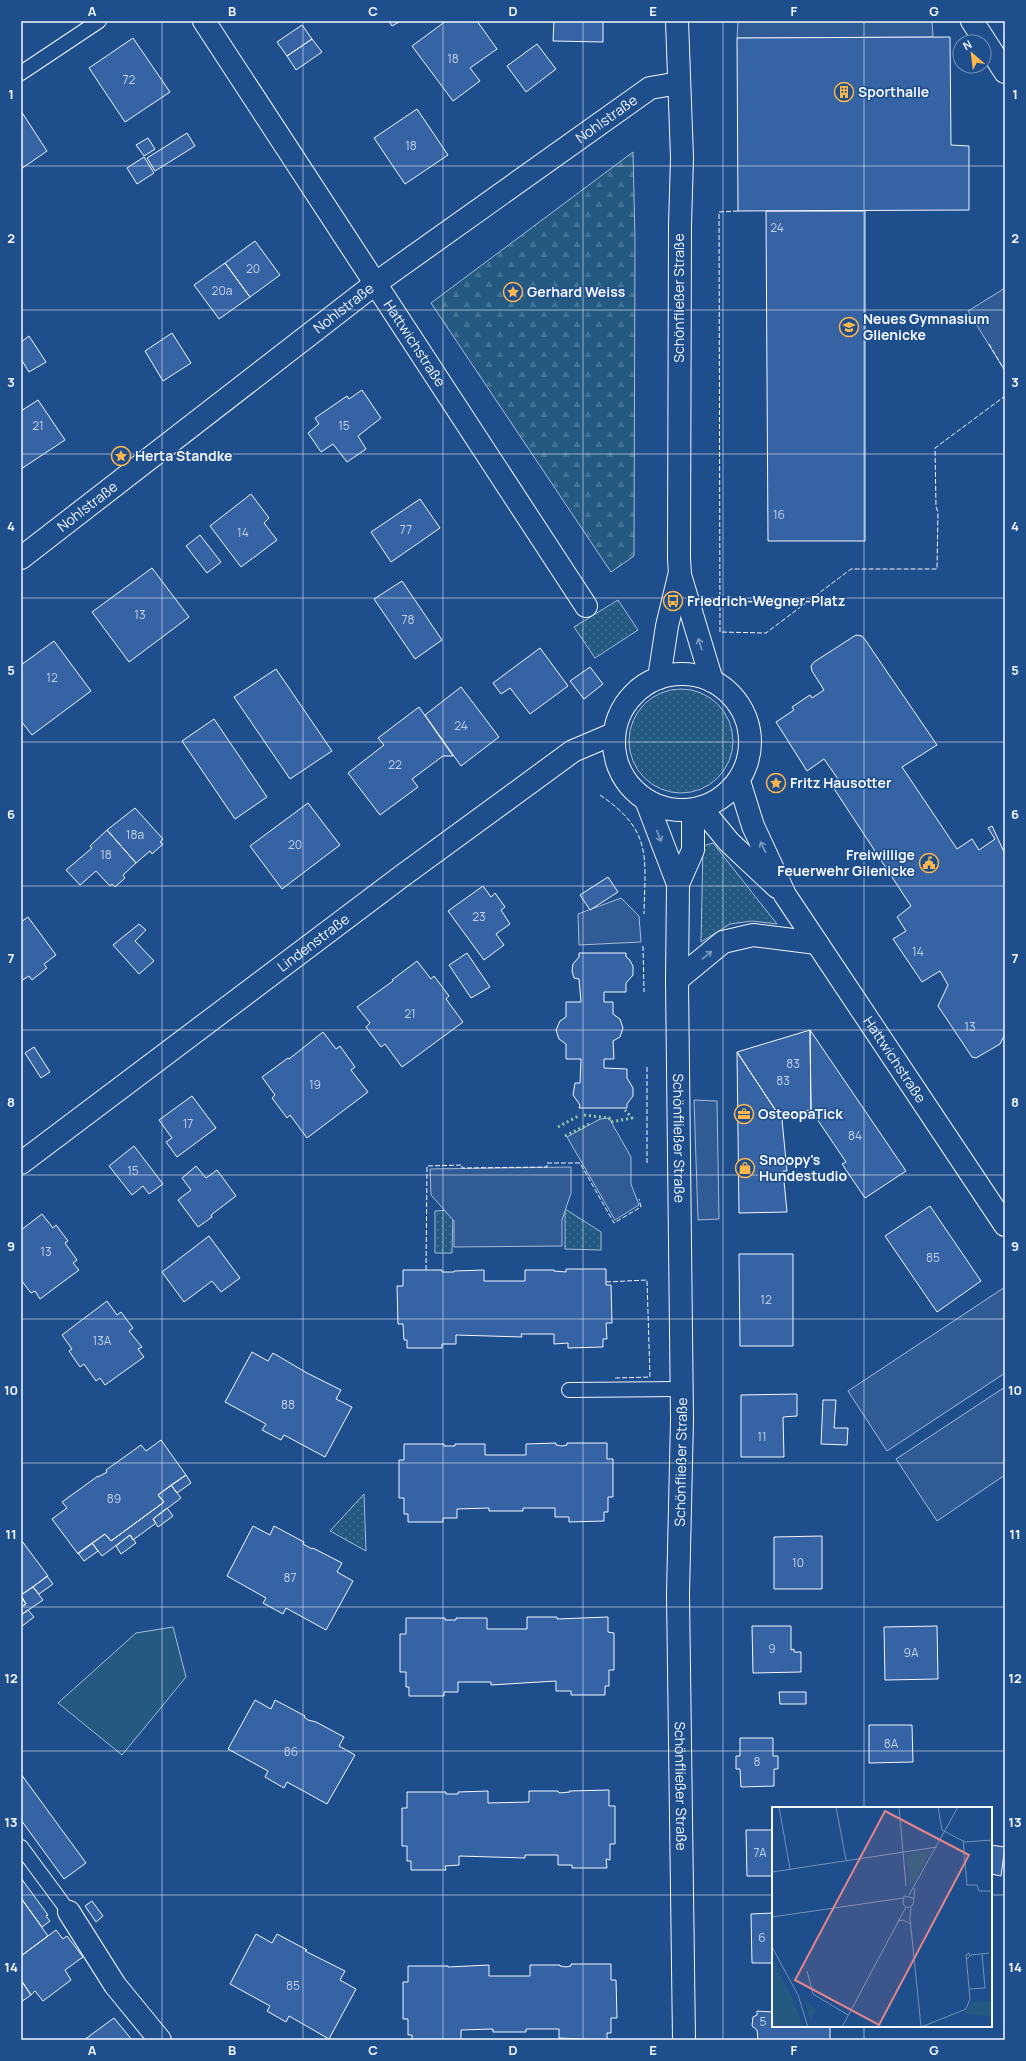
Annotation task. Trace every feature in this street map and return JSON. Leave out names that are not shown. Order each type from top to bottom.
[{"type":"street","name":"Hattwichstraße","points":[[204,21],[586,606]]},
{"type":"street","name":"Schönfließer Straße","points":[[659,678],[667,626],[680,575],[680,225],[682,158],[677,21]]},
{"type":"street","points":[[972,21],[1005,72]]},
{"type":"street","name":"Nohlstraße","points":[[21,558],[376,283],[650,88],[679,83]]},
{"type":"street","name":"Schönfließer Straße","points":[[680,575],[712,681]]},
{"type":"street","points":[[681,673],[695,674],[712,681],[726,690],[737,703],[746,718],[750,735],[749,752],[739,781],[724,796],[697,809],[667,808],[646,800],[631,788],[620,772],[614,754],[613,734],[619,714],[630,697],[646,683],[659,678],[681,673]]},
{"type":"street","name":"Lindenstraße","points":[[21,1163],[396,881],[573,751],[613,734]]},
{"type":"street","name":"Hattwichstraße","points":[[739,781],[753,826],[785,895],[1005,1225]]},
{"type":"street","name":"Schönfließer Straße","points":[[646,800],[678,884],[677,980],[682,1389],[678,1594],[684,2040]]},
{"type":"street","name":"Hattwichstraße","points":[[697,809],[729,842],[785,895]]},
{"type":"street","name":"Schönfließer Straße","points":[[678,884],[693,850],[697,809]]},
{"type":"street","points":[[677,980],[723,942],[753,935],[818,943]]},
{"type":"street","points":[[69,1912],[115,1985],[160,2040]]},
{"type":"lane","points":[[21,73],[99,21]]},
{"type":"lane","points":[[569,1390],[682,1389]]},
{"type":"lane","points":[[21,1847],[69,1912]]},
{"type":"green space","points":[[633,152],[635,239],[634,556],[611,572],[431,303]]},
{"type":"green space","points":[[618,600],[638,630],[595,658],[574,627]]},
{"type":"green space","points":[[681,689],[701,693],[710,698],[724,712],[729,721],[733,741],[729,761],[724,770],[710,784],[701,789],[681,793],[661,789],[652,784],[638,770],[633,761],[629,741],[633,721],[638,712],[652,698],[661,693]]},
{"type":"green space","points":[[713,843],[777,924],[752,921],[730,924],[701,942],[703,846]]},
{"type":"green space","points":[[565,1209],[601,1232],[601,1250],[565,1249]]},
{"type":"green space","points":[[453,1210],[452,1253],[435,1253],[435,1211]]},
{"type":"green space","points":[[364,1494],[366,1551],[330,1531]]},
{"type":"green space","points":[[173,1627],[186,1677],[122,1755],[58,1703],[136,1633]]},
{"type":"shaded area","points":[[738,21],[932,21],[933,37],[737,38]]},
{"type":"shaded area","points":[[1005,288],[1005,371],[968,311]]},
{"type":"shaded area","points":[[621,898],[639,916],[641,942],[579,945],[578,914]]},
{"type":"shaded area","points":[[694,1100],[717,1101],[719,1219],[698,1220]]},
{"type":"shaded area","points":[[609,1118],[631,1157],[631,1184],[639,1205],[615,1220],[567,1137],[600,1119]]},
{"type":"shaded area","points":[[571,1167],[571,1193],[562,1220],[562,1246],[454,1247],[454,1221],[431,1195],[430,1169]]},
{"type":"shaded area","points":[[1005,1287],[1005,1373],[887,1451],[848,1391]]},
{"type":"shaded area","points":[[1005,1387],[1005,1475],[937,1521],[896,1459]]},
{"type":"building","points":[[389,21],[401,21],[392,26]]},
{"type":"building","points":[[446,21],[477,21],[497,49],[470,68],[480,81],[453,101],[412,46]]},
{"type":"building","points":[[554,21],[603,21],[603,42],[553,41]]},
{"type":"building","points":[[302,25],[312,39],[287,56],[277,42]]},
{"type":"building","name":"Sporthalle","points":[[950,37],[951,145],[969,146],[969,210],[738,211],[737,38]]},
{"type":"building","points":[[133,38],[170,92],[125,122],[89,68]]},
{"type":"building","points":[[312,39],[322,52],[296,70],[287,56]]},
{"type":"building","points":[[537,44],[556,69],[526,92],[507,66]]},
{"type":"building","points":[[417,109],[448,155],[405,184],[374,138]]},
{"type":"building","points":[[21,111],[47,151],[21,169]]},
{"type":"building","points":[[187,133],[195,146],[155,171],[147,158]]},
{"type":"building","points":[[148,138],[155,149],[144,156],[136,145]]},
{"type":"building","points":[[144,157],[154,173],[137,184],[127,168]]},
{"type":"building","points":[[766,211],[865,211],[865,541],[768,541]]},
{"type":"building","points":[[255,241],[280,275],[250,297],[225,263]]},
{"type":"building","points":[[225,263],[250,297],[219,319],[194,285]]},
{"type":"building","points":[[172,333],[191,363],[163,381],[145,351]]},
{"type":"building","points":[[29,336],[46,362],[29,372],[21,359],[21,342]]},
{"type":"building","points":[[362,390],[381,418],[358,436],[366,449],[347,462],[333,444],[321,452],[308,433],[319,424],[315,418],[347,396],[349,399]]},
{"type":"building","points":[[38,400],[65,440],[21,469],[21,411]]},
{"type":"building","points":[[251,494],[269,518],[264,523],[277,540],[241,567],[210,526]]},
{"type":"building","points":[[420,499],[440,528],[391,562],[371,532]]},
{"type":"building","points":[[200,535],[221,562],[207,573],[186,546]]},
{"type":"building","points":[[152,568],[189,617],[129,662],[92,612]]},
{"type":"building","points":[[402,581],[442,640],[415,659],[374,599]]},
{"type":"building","points":[[856,635],[862,636],[866,641],[937,745],[902,767],[957,849],[972,839],[979,850],[995,839],[988,828],[992,826],[1005,854],[1005,1034],[1000,1044],[976,1058],[972,1057],[938,1006],[948,985],[940,971],[922,982],[893,939],[906,931],[897,917],[911,906],[831,784],[838,779],[824,759],[807,771],[776,722],[794,710],[792,707],[810,695],[812,698],[824,690],[812,671],[811,666],[814,662]]},
{"type":"building","points":[[54,641],[91,691],[32,735],[21,721],[21,665]]},
{"type":"building","points":[[540,648],[568,686],[530,714],[510,688],[501,694],[493,683]]},
{"type":"building","points":[[590,667],[603,684],[584,699],[570,681]]},
{"type":"building","points":[[276,669],[332,751],[290,779],[234,697]]},
{"type":"building","points":[[461,687],[499,737],[461,766],[425,715]]},
{"type":"building","points":[[419,707],[453,756],[443,756],[412,779],[418,787],[380,815],[348,773],[384,745],[378,738]]},
{"type":"building","points":[[214,719],[267,797],[235,819],[182,741]]},
{"type":"building","points":[[308,803],[340,845],[282,889],[250,846]]},
{"type":"building","points":[[135,808],[163,839],[160,842],[163,844],[152,854],[150,851],[136,863],[107,830]]},
{"type":"building","points":[[107,830],[136,863],[123,875],[125,878],[115,887],[112,884],[110,886],[96,871],[80,885],[66,870],[92,848],[90,846]]},
{"type":"building","points":[[608,877],[618,892],[590,910],[580,895]]},
{"type":"building","points":[[483,886],[491,897],[495,893],[505,907],[501,910],[510,924],[496,934],[504,945],[484,960],[448,911]]},
{"type":"building","points":[[28,917],[56,955],[44,964],[47,968],[32,980],[29,976],[21,981],[21,922]]},
{"type":"building","points":[[139,924],[146,930],[135,941],[154,961],[139,974],[113,945]]},
{"type":"building","points":[[467,953],[490,987],[471,998],[449,965]]},
{"type":"building","points":[[579,953],[626,953],[626,957],[633,966],[633,975],[626,983],[626,992],[604,992],[604,1002],[613,1002],[613,1014],[620,1019],[623,1028],[620,1037],[613,1041],[614,1059],[604,1059],[604,1068],[627,1069],[627,1078],[633,1088],[633,1096],[627,1104],[627,1108],[579,1108],[580,1105],[573,1095],[575,1083],[580,1083],[581,1059],[566,1059],[566,1044],[559,1039],[556,1030],[560,1021],[566,1017],[566,1002],[581,1002],[579,979],[574,978],[572,971],[573,964],[579,957]]},
{"type":"building","points":[[417,961],[431,979],[434,976],[449,996],[446,999],[463,1022],[402,1067],[385,1044],[381,1047],[366,1027],[370,1023],[357,1007],[393,981],[392,980]]},
{"type":"building","points":[[810,1030],[811,1110],[796,1112],[782,1120],[737,1052]]},
{"type":"building","points":[[810,1030],[906,1171],[865,1198],[842,1164],[846,1162],[811,1110]]},
{"type":"building","points":[[323,1032],[336,1049],[340,1046],[355,1067],[351,1070],[368,1092],[307,1138],[290,1115],[287,1118],[272,1098],[275,1095],[262,1077],[288,1058],[289,1059]]},
{"type":"building","points":[[34,1047],[50,1072],[41,1078],[25,1053]]},
{"type":"building","points":[[737,1052],[782,1120],[787,1171],[783,1171],[787,1212],[739,1213]]},
{"type":"building","points":[[192,1096],[216,1128],[177,1157],[166,1142],[172,1138],[159,1120]]},
{"type":"building","points":[[134,1146],[163,1184],[149,1194],[143,1186],[132,1195],[109,1166]]},
{"type":"building","points":[[196,1166],[206,1178],[217,1170],[236,1196],[198,1227],[178,1200],[191,1190],[182,1178]]},
{"type":"building","points":[[930,1206],[981,1281],[937,1312],[885,1236]]},
{"type":"building","points":[[42,1214],[53,1228],[56,1225],[68,1241],[65,1243],[77,1260],[73,1263],[79,1270],[40,1299],[35,1291],[31,1293],[21,1280],[21,1230]]},
{"type":"building","points":[[209,1236],[240,1278],[221,1292],[212,1281],[184,1302],[162,1272]]},
{"type":"building","points":[[739,1254],[793,1254],[793,1346],[740,1346]]},
{"type":"building","points":[[566,1269],[606,1269],[606,1285],[611,1285],[612,1323],[606,1323],[607,1339],[603,1339],[603,1347],[568,1348],[568,1343],[554,1344],[554,1334],[521,1334],[522,1337],[456,1335],[456,1344],[442,1344],[442,1348],[407,1348],[407,1340],[404,1340],[403,1324],[398,1324],[397,1286],[403,1286],[403,1270],[442,1270],[442,1272],[454,1272],[484,1270],[484,1281],[525,1281],[525,1270],[554,1270],[566,1272]]},
{"type":"building","points":[[107,1301],[117,1315],[121,1312],[133,1328],[129,1331],[142,1347],[138,1349],[144,1357],[105,1385],[100,1378],[96,1381],[84,1364],[80,1367],[69,1351],[72,1349],[62,1335]]},
{"type":"building","points":[[252,1352],[268,1361],[273,1353],[307,1373],[341,1390],[336,1399],[352,1407],[325,1457],[284,1435],[281,1440],[262,1430],[266,1424],[225,1402]]},
{"type":"building","points":[[797,1394],[797,1416],[783,1417],[784,1457],[741,1457],[741,1395]]},
{"type":"building","points":[[823,1400],[836,1400],[834,1428],[848,1428],[847,1445],[821,1444]]},
{"type":"building","points":[[161,1440],[186,1475],[158,1495],[164,1502],[111,1541],[105,1534],[78,1554],[52,1519],[67,1508],[62,1502],[98,1476],[107,1472],[106,1470],[141,1445],[146,1451]]},
{"type":"building","points":[[556,1443],[556,1445],[562,1446],[567,1445],[567,1443],[607,1443],[607,1459],[613,1459],[613,1497],[608,1497],[608,1512],[604,1512],[604,1521],[569,1522],[569,1517],[555,1517],[555,1508],[523,1508],[523,1511],[489,1511],[489,1508],[457,1509],[457,1518],[443,1518],[443,1522],[408,1522],[408,1514],[404,1514],[404,1498],[399,1498],[399,1460],[404,1460],[404,1444],[444,1444],[444,1446],[455,1446],[455,1444],[485,1444],[485,1455],[526,1455],[526,1444]]},
{"type":"building","points":[[186,1475],[191,1483],[177,1493],[171,1485]]},
{"type":"building","points":[[171,1485],[181,1498],[153,1519],[156,1523],[133,1540],[130,1535],[102,1556],[92,1543],[105,1534],[111,1541],[164,1502],[158,1495]]},
{"type":"building","points":[[167,1508],[173,1516],[158,1527],[153,1519]]},
{"type":"building","points":[[253,1526],[270,1535],[274,1526],[304,1542],[303,1544],[312,1549],[313,1548],[342,1563],[337,1572],[353,1581],[326,1630],[286,1608],[283,1614],[263,1603],[266,1598],[227,1576]]},
{"type":"building","points":[[130,1535],[136,1543],[121,1554],[116,1546]]},
{"type":"building","points":[[822,1536],[822,1589],[774,1589],[774,1537]]},
{"type":"building","points":[[22,1541],[48,1576],[21,1595],[21,1542]]},
{"type":"building","points":[[92,1543],[98,1551],[84,1561],[78,1553]]},
{"type":"building","points":[[47,1576],[53,1584],[39,1594],[33,1587]]},
{"type":"building","points":[[33,1587],[43,1600],[21,1615],[21,1607],[26,1604],[21,1595]]},
{"type":"building","points":[[21,1597],[26,1604],[21,1607]]},
{"type":"building","points":[[28,1610],[34,1617],[21,1627],[21,1615]]},
{"type":"building","points":[[527,1617],[557,1617],[557,1619],[608,1617],[608,1632],[614,1633],[614,1670],[609,1670],[609,1686],[605,1686],[605,1695],[571,1695],[571,1691],[556,1691],[556,1681],[491,1685],[491,1682],[458,1682],[458,1692],[444,1692],[444,1696],[409,1696],[409,1687],[406,1687],[406,1672],[400,1672],[400,1634],[406,1634],[406,1618],[445,1618],[445,1620],[456,1620],[456,1618],[487,1618],[487,1629],[527,1629]]},
{"type":"building","points":[[752,1626],[791,1626],[791,1650],[794,1649],[794,1652],[801,1652],[801,1672],[753,1673]]},
{"type":"building","points":[[937,1626],[938,1679],[885,1680],[884,1627]]},
{"type":"building","points":[[779,1692],[806,1692],[806,1704],[780,1704]]},
{"type":"building","points":[[255,1700],[271,1709],[275,1700],[305,1716],[304,1717],[308,1720],[316,1722],[344,1737],[339,1746],[355,1755],[327,1804],[287,1782],[284,1788],[265,1777],[268,1771],[228,1749]]},
{"type":"building","points":[[869,1725],[912,1725],[913,1762],[869,1763]]},
{"type":"building","points":[[740,1738],[773,1738],[773,1756],[778,1756],[778,1769],[774,1769],[774,1786],[741,1787],[740,1769],[736,1769],[736,1756],[740,1756]]},
{"type":"building","points":[[21,1774],[86,1863],[64,1879],[21,1820]]},
{"type":"building","points":[[609,1790],[609,1806],[615,1806],[615,1844],[610,1844],[610,1860],[606,1859],[607,1868],[572,1868],[572,1865],[558,1865],[558,1855],[525,1855],[525,1858],[459,1856],[459,1865],[445,1866],[446,1870],[411,1870],[411,1861],[407,1861],[407,1846],[402,1846],[402,1808],[407,1808],[407,1792],[446,1792],[446,1794],[458,1794],[458,1792],[488,1791],[488,1803],[529,1802],[529,1791],[558,1791],[559,1793],[570,1792],[569,1791]]},
{"type":"building","points":[[746,1830],[772,1830],[772,1876],[747,1876]]},
{"type":"building","points":[[992,1845],[1005,1847],[1001,1876],[992,1874]]},
{"type":"building","points":[[21,1878],[48,1915],[46,1916],[50,1921],[42,1927],[21,1898]]},
{"type":"building","points":[[21,1898],[48,1936],[21,1956]]},
{"type":"building","points":[[92,1901],[103,1916],[96,1922],[85,1906]]},
{"type":"building","points":[[772,1913],[772,1963],[752,1963],[751,1914]]},
{"type":"building","points":[[56,1930],[63,1939],[67,1936],[83,1957],[65,1970],[71,1980],[43,2001],[35,1991],[31,1995],[21,1980],[21,1956]]},
{"type":"building","points":[[256,1934],[272,1943],[277,1934],[307,1950],[305,1951],[345,1971],[340,1980],[356,1989],[329,2039],[289,2016],[286,2022],[267,2011],[270,2006],[230,1984]]},
{"type":"building","points":[[571,1964],[611,1964],[611,1980],[616,1980],[617,2018],[611,2018],[611,2033],[607,2033],[607,2040],[559,2038],[559,2029],[526,2029],[526,2032],[493,2032],[493,2029],[461,2030],[461,2039],[447,2040],[412,2040],[412,2035],[408,2035],[408,2019],[403,2019],[403,1982],[408,1982],[408,1966],[448,1967],[489,1965],[489,1976],[530,1976],[530,1965],[560,1965],[566,1967],[571,1966]]},
{"type":"building","points":[[21,1980],[31,1995],[21,2002]]},
{"type":"building","points":[[757,2011],[772,2012],[772,2027],[830,2027],[830,2040],[758,2040],[757,2030],[752,2026],[753,2017],[757,2015]]},
{"type":"building","points":[[114,2018],[132,2040],[84,2040]]},
{"type":"hedge","points":[[584,1115],[609,1118],[611,1122],[632,1118],[625,1110]]},
{"type":"hedge","points":[[558,1127],[580,1115]]},
{"type":"hedge","points":[[565,1136],[589,1124]]},
{"type":"fence","points":[[738,211],[719,212],[720,632],[766,633],[851,569],[937,569],[938,512],[936,507],[935,448],[1005,396]]},
{"type":"fence","points":[[989,344],[1005,371]]},
{"type":"fence","points":[[600,795],[617,808],[629,821],[637,833],[642,847],[644,861],[644,914]]},
{"type":"fence","points":[[643,946],[644,992]]},
{"type":"fence","points":[[647,1065],[647,1163]]},
{"type":"fence","points":[[426,1270],[427,1166],[462,1165],[462,1168],[547,1167],[547,1163],[580,1163],[614,1223],[641,1207],[639,1199]]},
{"type":"fence","points":[[606,1282],[647,1280],[650,1377],[615,1378]]},
{"type":"place","name":"Sporthalle","points":[[844,92]]},
{"type":"place","name":"Gerhard Weiss","points":[[513,292]]},
{"type":"place","name":"Neues Gymnasium Glienicke","points":[[849,327]]},
{"type":"place","name":"Herta Standke","points":[[121,456]]},
{"type":"place","name":"Friedrich-Wegner-Platz","points":[[673,601]]},
{"type":"place","name":"Fritz Hausotter","points":[[776,783]]},
{"type":"place","name":"Freiwillige Feuerwehr Glienicke","points":[[929,863]]},
{"type":"place","name":"OsteopaTick","points":[[744,1114]]},
{"type":"place","name":"Snoopy's Hundestudio","points":[[745,1168]]}]
